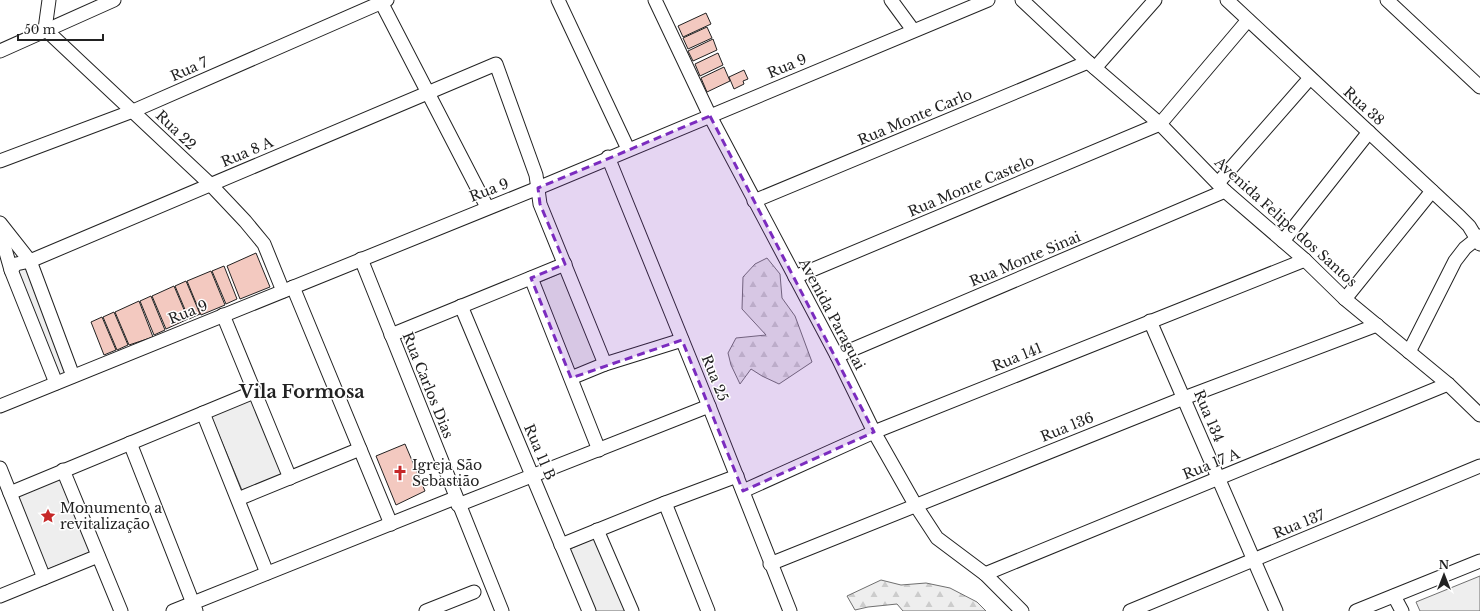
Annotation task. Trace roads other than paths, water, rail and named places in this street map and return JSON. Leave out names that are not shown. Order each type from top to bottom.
[{"type":"street","points":[[45,29],[49,0]]},
{"type":"street","points":[[0,51],[45,29],[114,0]]},
{"type":"street","points":[[558,0],[628,149]]},
{"type":"street","name":"Avenida Paraguai","points":[[655,0],[710,116],[837,356],[874,432],[916,506],[937,538],[985,574],[1022,611]]},
{"type":"street","points":[[891,0],[913,30]]},
{"type":"street","name":"Rua 9","points":[[0,406],[538,188],[608,157],[988,0]]},
{"type":"street","name":"Avenida Felipe dos Santos","points":[[1022,0],[1091,65],[1160,124],[1221,187],[1305,260],[1346,299],[1448,384],[1480,415]]},
{"type":"street","name":"Rua Monte Carlo","points":[[754,201],[1091,65],[1155,0]]},
{"type":"street","name":"Rua 38","points":[[1227,0],[1460,217],[1479,240]]},
{"type":"street","points":[[1387,0],[1480,87]]},
{"type":"street","points":[[383,1],[487,208]]},
{"type":"street","name":"Rua 7","points":[[0,161],[133,111],[383,1]]},
{"type":"street","points":[[1160,124],[1248,20]]},
{"type":"street","name":"Rua 22","points":[[45,29],[211,185],[245,221],[264,244],[288,289],[360,449],[391,524]]},
{"type":"street","name":"Rua 8 A","points":[[11,270],[16,264],[30,261],[496,64],[536,175],[538,188]]},
{"type":"street","points":[[1221,187],[1310,78]]},
{"type":"street","name":"Rua Monte Castelo","points":[[795,277],[1160,124]]},
{"type":"street","points":[[1283,241],[1369,132]]},
{"type":"street","name":"Rua 25","points":[[608,157],[790,611]]},
{"type":"street","name":"Rua Monte Sinai","points":[[837,356],[1221,187]]},
{"type":"street","points":[[538,188],[540,204],[606,364]]},
{"type":"street","points":[[1346,299],[1432,191]]},
{"type":"street","points":[[0,223],[30,261],[73,376]]},
{"type":"street","points":[[0,230],[11,270],[56,383]]},
{"type":"street","points":[[1409,352],[1455,261],[1465,248],[1479,240]]},
{"type":"street","name":"Rua Carlos Dias","points":[[361,259],[502,611]]},
{"type":"street","name":"Rua 141","points":[[743,491],[874,432],[1305,260]]},
{"type":"street","points":[[391,335],[565,264]]},
{"type":"street","points":[[531,278],[599,450]]},
{"type":"street","name":"Rua 11 B","points":[[461,306],[588,611]]},
{"type":"street","points":[[223,315],[290,478]]},
{"type":"street","name":"Rua 134","points":[[1150,321],[1276,611]]},
{"type":"street","name":"Rua 136","points":[[770,564],[1184,398],[1377,325]]},
{"type":"street","points":[[571,378],[606,364],[682,340]]},
{"type":"street","name":"Rua 17 A","points":[[985,574],[1448,384]]},
{"type":"street","points":[[10,493],[254,392]]},
{"type":"street","points":[[173,611],[194,607],[267,573],[391,524],[532,476],[709,406]]},
{"type":"street","points":[[204,413],[267,573]]},
{"type":"street","points":[[130,443],[194,607]]},
{"type":"street","points":[[238,499],[360,449]]},
{"type":"street","name":"Rua 137","points":[[1130,611],[1480,466]]},
{"type":"street","points":[[0,468],[44,578]]},
{"type":"street","points":[[63,470],[121,611]]},
{"type":"street","points":[[561,544],[665,502],[737,476]]},
{"type":"street","points":[[665,502],[708,611]]},
{"type":"street","points":[[597,530],[632,611]]},
{"type":"street","points":[[0,596],[98,556]]},
{"type":"street","points":[[1356,611],[1480,561]]},
{"type":"street","points":[[426,611],[474,592]]},
{"type":"street","points":[[1394,596],[1402,611]]},
{"type":"place","name":"Igreja São Sebastião","points":[[400,473]]},
{"type":"place","name":"Monumento a revitalização","points":[[48,516]]},
{"type":"district","name":"Vila Formosa","points":[[302,392]]}]
